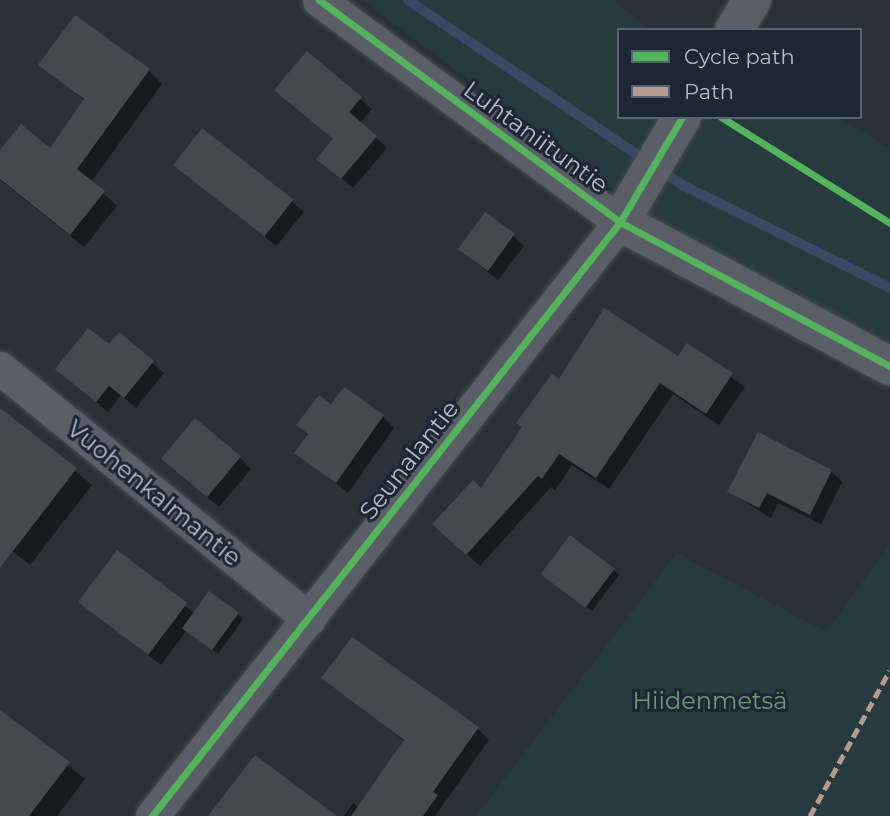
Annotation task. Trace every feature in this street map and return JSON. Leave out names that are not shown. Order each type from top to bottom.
[{"type":"street","name":"Luhtaniituntie","points":[[319,0],[620,222],[890,366]]},
{"type":"street","points":[[734,28],[752,0]]},
{"type":"street","name":"Seunalantie","points":[[152,816],[620,222],[673,133]]},
{"type":"street","name":"Vuohenkalmantie","points":[[0,368],[309,619]]},
{"type":"green space","points":[[362,0],[614,0],[648,28],[617,28],[617,119],[841,119],[890,149],[890,346],[669,230]]},
{"type":"green space","name":"Hiidenmetsä","points":[[890,545],[890,816],[476,816],[677,553],[826,632]]},
{"type":"building","points":[[75,15],[150,69],[77,169],[105,191],[70,235],[0,179],[0,150],[21,124],[50,148],[84,99],[38,65]]},
{"type":"building","points":[[307,51],[362,97],[349,112],[377,136],[341,179],[316,159],[333,139],[274,90]]},
{"type":"building","points":[[202,128],[293,199],[264,236],[173,165]]},
{"type":"building","points":[[485,212],[515,234],[488,271],[458,249]]},
{"type":"building","points":[[604,308],[678,356],[687,343],[733,373],[706,414],[660,383],[596,478],[559,454],[542,479],[538,476],[466,555],[432,524],[473,480],[481,488],[522,427],[516,423],[552,374],[559,379]]},
{"type":"building","points":[[88,328],[109,344],[119,332],[154,361],[124,398],[109,386],[96,402],[55,369]]},
{"type":"building","points":[[344,387],[384,415],[336,483],[294,453],[308,434],[296,425],[319,395],[331,404]]},
{"type":"building","points":[[0,408],[77,468],[0,568]]},
{"type":"building","points":[[195,418],[241,457],[207,497],[161,459]]},
{"type":"building","points":[[758,432],[832,470],[810,515],[767,493],[759,508],[727,492]]},
{"type":"building","points":[[570,535],[615,569],[585,608],[541,574]]},
{"type":"building","points":[[117,550],[187,603],[148,655],[78,602]]},
{"type":"building","points":[[209,591],[239,613],[212,650],[182,628]]},
{"type":"building","points":[[352,637],[479,727],[433,792],[438,795],[423,816],[351,816],[404,740],[321,678]]},
{"type":"building","points":[[0,710],[70,762],[29,816],[0,816]]},
{"type":"building","points":[[255,755],[337,816],[208,816]]},
{"type":"waterway","points":[[408,0],[682,185],[890,288]]},
{"type":"marked path","points":[[810,816],[890,670]]},
{"type":"cycle path","points":[[319,0],[620,222],[890,366]]},
{"type":"cycle path","points":[[152,816],[620,222],[681,119]]},
{"type":"cycle path","points":[[724,119],[890,223]]}]
